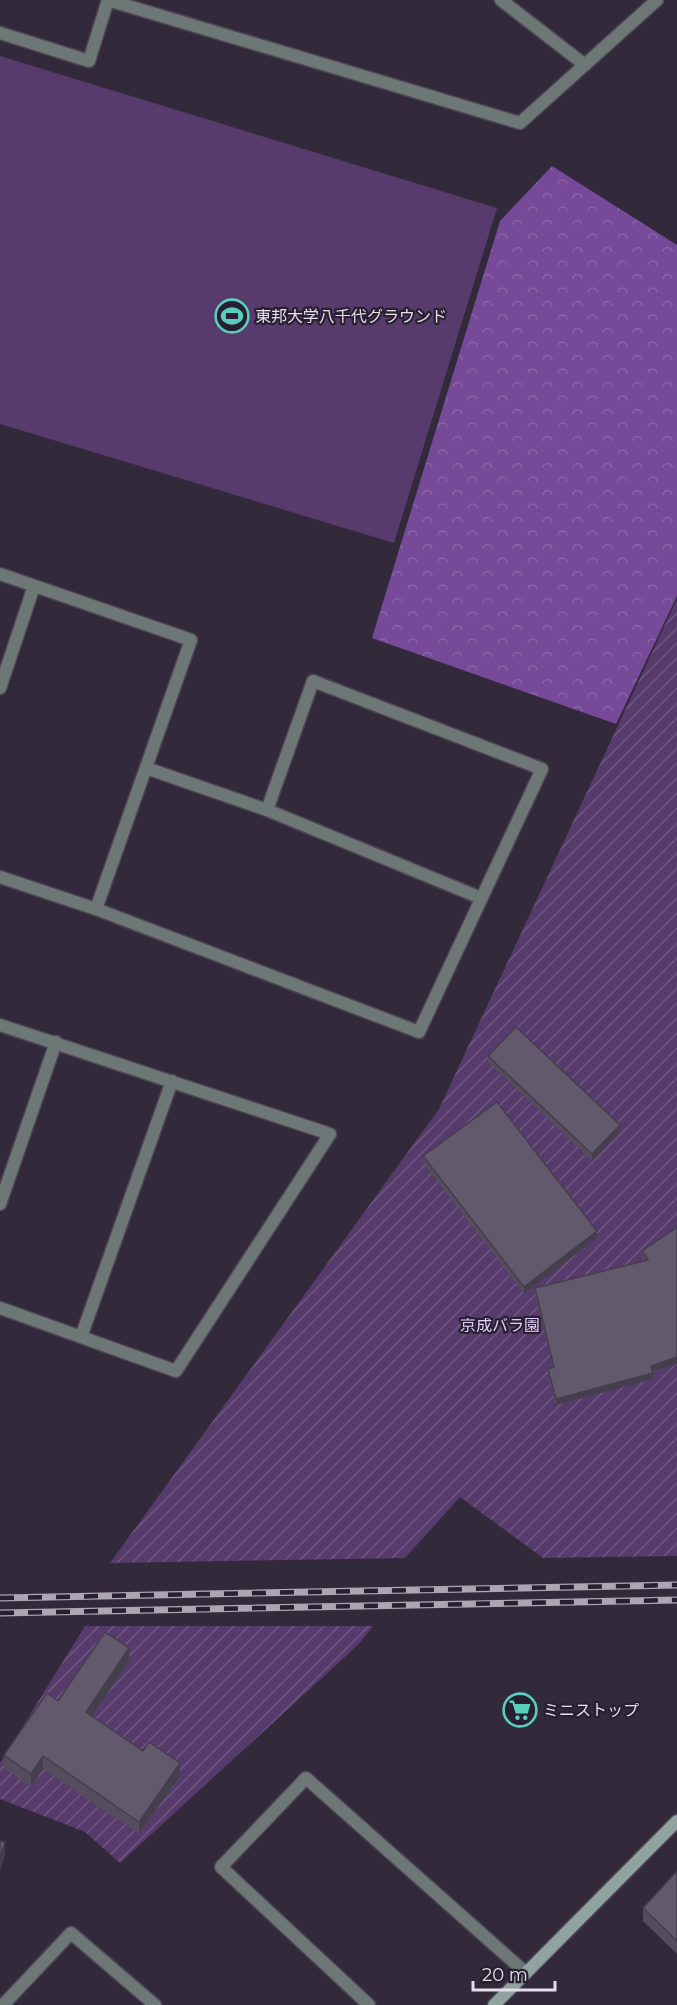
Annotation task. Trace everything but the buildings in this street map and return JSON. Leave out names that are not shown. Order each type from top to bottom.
[{"type":"street","points":[[0,33],[90,62],[108,0],[520,123],[657,0]]},
{"type":"street","points":[[501,0],[585,65]]},
{"type":"street","points":[[0,574],[191,640],[96,909]]},
{"type":"street","points":[[0,688],[34,585]]},
{"type":"street","points":[[0,877],[96,909],[419,1032],[542,769],[314,681],[267,810]]},
{"type":"street","points":[[146,768],[267,810],[481,898]]},
{"type":"street","points":[[0,1025],[330,1134],[176,1371],[0,1308]]},
{"type":"street","points":[[0,1204],[56,1042]]},
{"type":"street","points":[[81,1337],[172,1081]]},
{"type":"street","points":[[369,2005],[221,1867],[306,1778],[526,1973]]},
{"type":"street","points":[[494,2005],[677,1821]]},
{"type":"street","points":[[3,2005],[71,1933],[155,2005]]},
{"type":"green space","name":"東邦大学八千代グラウンド","points":[[0,56],[497,208],[394,543],[0,424]]},
{"type":"green space","points":[[552,166],[677,245],[677,596],[616,724],[372,638],[500,221]]},
{"type":"green space","name":"京成バラ園","points":[[677,599],[677,1556],[543,1558],[460,1497],[405,1558],[110,1563],[439,1109]]},
{"type":"green space","points":[[85,1626],[373,1626],[359,1644],[120,1863],[85,1832],[0,1799],[0,1763]]},
{"type":"railway","points":[[0,1598],[677,1585]]},
{"type":"railway","points":[[0,1613],[677,1600]]},
{"type":"place","name":"東邦大学八千代グラウンド","points":[[232,316]]},
{"type":"place","name":"ミニストップ","points":[[520,1710]]}]
